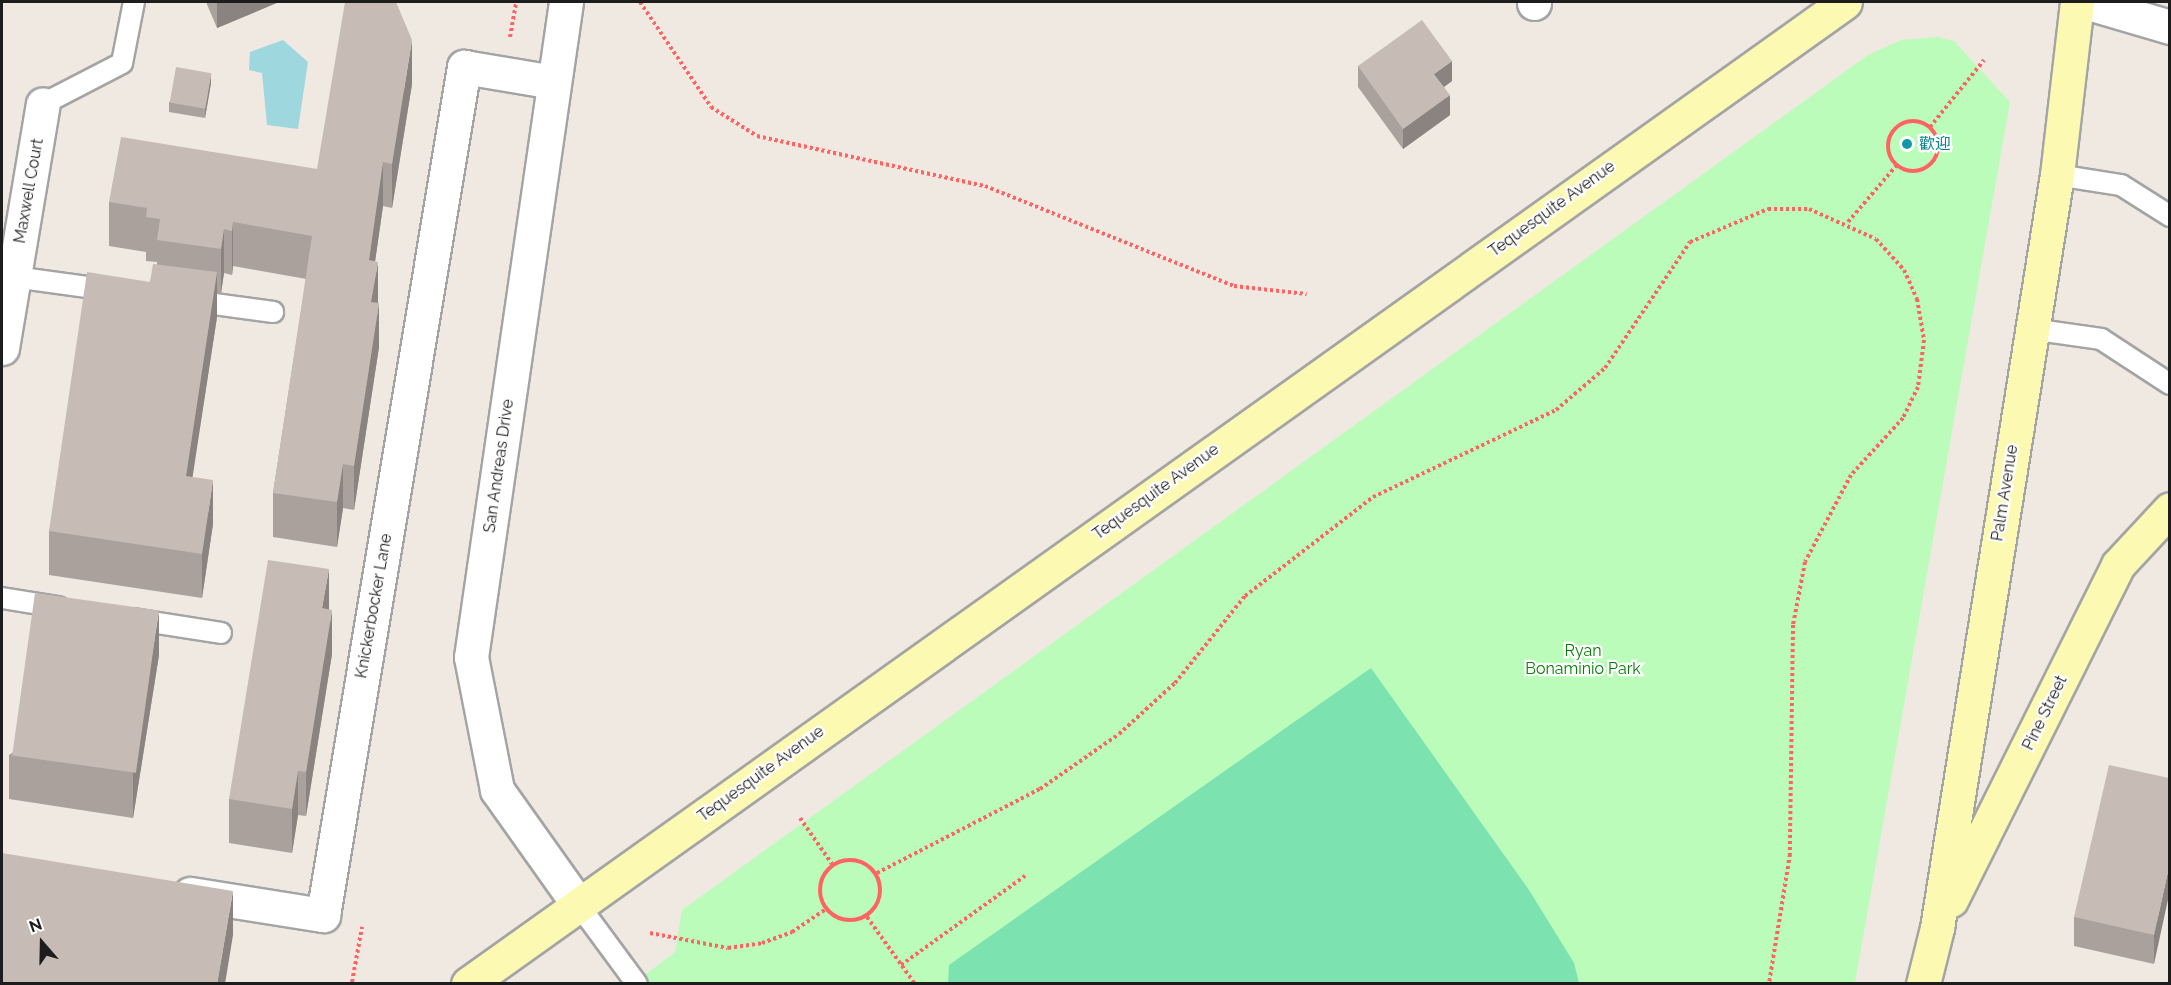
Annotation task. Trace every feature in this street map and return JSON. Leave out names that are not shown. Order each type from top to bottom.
[{"type":"street","name":"San Andreas Drive","points":[[566,2],[471,657],[497,790],[578,904]]},
{"type":"street","name":"Tequesquite Avenue","points":[[468,984],[1845,2]]},
{"type":"street","name":"Palm Avenue","points":[[1923,984],[1937,928],[2057,175],[2077,2]]},
{"type":"street","points":[[2085,2],[2169,27]]},
{"type":"street","name":"Knickerbocker Lane","points":[[162,890],[322,915],[464,67],[554,82]]},
{"type":"street","name":"Maxwell Court","points":[[2,348],[43,104]]},
{"type":"street","name":"Pine Street","points":[[1937,928],[2118,566],[2169,509]]},
{"type":"lane","points":[[43,104],[122,63],[134,2]]},
{"type":"lane","points":[[2057,175],[2121,186],[2169,216]]},
{"type":"lane","points":[[14,277],[125,292]]},
{"type":"lane","points":[[170,298],[273,312]]},
{"type":"lane","points":[[2031,329],[2100,339],[2169,384]]},
{"type":"lane","points":[[2,598],[73,609]]},
{"type":"lane","points":[[107,615],[221,633]]},
{"type":"lane","points":[[578,904],[637,984]]},
{"type":"path","points":[[640,2],[711,107],[757,136],[985,186],[1234,286],[1308,294]]},
{"type":"path","points":[[1930,127],[1984,60]]},
{"type":"path","points":[[1916,120],[1930,127],[1938,142],[1929,166],[1912,171],[1896,166],[1888,152],[1893,129],[1916,120]]},
{"type":"path","points":[[1848,222],[1896,166]]},
{"type":"path","points":[[877,873],[1040,789],[1119,734],[1175,683],[1245,597],[1373,497],[1556,410],[1605,368],[1690,242],[1768,209],[1809,209],[1848,222],[1876,239],[1904,270],[1917,299],[1924,340],[1918,387],[1903,418],[1851,475],[1805,562],[1793,625],[1790,854],[1769,984]]},
{"type":"path","points":[[800,818],[832,864]]},
{"type":"path","points":[[858,860],[877,873],[881,898],[867,917],[845,921],[825,910],[818,886],[832,864],[858,860]]},
{"type":"path","points":[[902,965],[1024,876]]},
{"type":"path","points":[[650,933],[718,947],[762,944],[792,933],[825,910]]},
{"type":"path","points":[[867,917],[915,984]]},
{"type":"green space","name":"Ryan Bonaminio Park","points":[[1938,37],[1954,41],[2010,102],[1855,983],[633,984],[675,952],[682,910],[1868,55],[1901,40]]},
{"type":"green space","points":[[1371,668],[1529,890],[1574,963],[1579,983],[948,983],[949,965]]},
{"type":"water","points":[[283,40],[308,62],[298,129],[267,125],[262,73],[249,70],[250,52]]},
{"type":"building","points":[[345,2],[396,2],[412,40],[392,164],[383,162],[369,260],[378,262],[371,302],[379,303],[354,466],[343,464],[337,502],[273,493],[312,236],[233,222],[232,231],[224,229],[221,249],[157,240],[160,219],[146,217],[147,208],[109,202],[121,137],[317,169]]},
{"type":"building","points":[[1422,20],[1452,61],[1434,74],[1450,95],[1403,129],[1358,66]]},
{"type":"building","points":[[176,67],[211,73],[205,109],[170,102]]},
{"type":"building","points":[[153,264],[217,272],[186,476],[213,480],[202,554],[49,531],[87,272],[150,282]]},
{"type":"building","points":[[268,560],[329,569],[322,608],[332,610],[306,772],[298,771],[292,809],[229,799]]},
{"type":"building","points":[[35,593],[159,610],[136,773],[12,755]]},
{"type":"building","points":[[2109,765],[2169,778],[2169,867],[2154,935],[2074,917]]},
{"type":"building","points":[[2,853],[233,891],[217,984],[10,984],[2,982]]},
{"type":"place","name":"歡迎","points":[[1907,144]]}]
